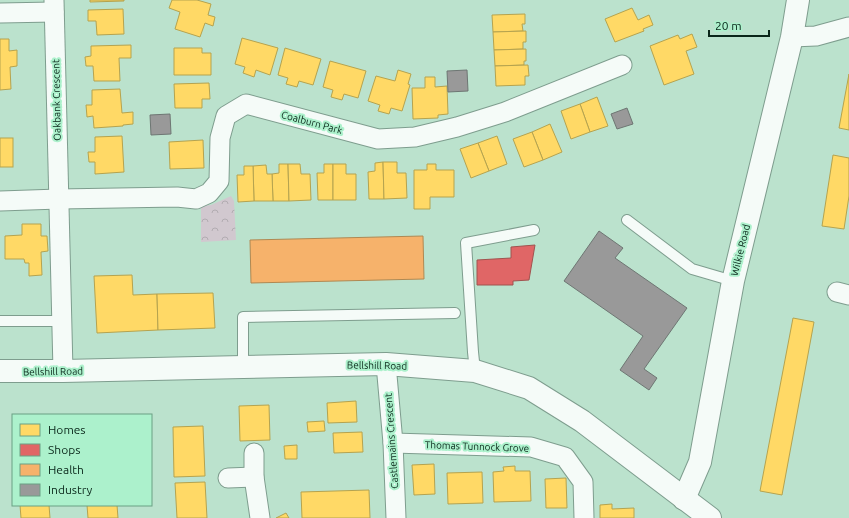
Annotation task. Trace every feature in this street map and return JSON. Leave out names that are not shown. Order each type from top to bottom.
[{"type":"main road","name":"Wilkie Road","points":[[684,499],[700,462],[733,282],[792,37],[798,0]]},
{"type":"main road","name":"Bellshill Road","points":[[0,372],[386,364],[475,371],[530,388],[582,421],[710,518]]},
{"type":"street","points":[[0,13],[54,6]]},
{"type":"street","name":"Oakbank Crescent","points":[[54,6],[63,371]]},
{"type":"street","points":[[792,37],[816,36],[849,27]]},
{"type":"street","name":"Coalburn Park","points":[[59,199],[196,198],[209,193],[219,181],[220,138],[226,116],[246,104],[378,139],[415,138],[457,128],[505,112],[622,65]]},
{"type":"street","points":[[0,201],[59,199]]},
{"type":"street","name":"Castlemains Crescent","points":[[386,364],[396,518]]},
{"type":"street","name":"Thomas Tunnock Grove","points":[[392,443],[531,447],[565,457],[583,482],[584,518]]},
{"type":"street","points":[[254,452],[254,477],[260,518]]},
{"type":"street","points":[[228,478],[254,477]]},
{"type":"lane","points":[[626,220],[692,269],[733,282]]},
{"type":"lane","points":[[475,371],[466,243],[534,230]]},
{"type":"lane","points":[[243,367],[243,317],[455,312]]},
{"type":"lane","points":[[0,321],[62,321]]},
{"type":"green space","points":[[231,196],[234,201],[236,240],[201,242],[201,206],[211,205]]},
{"type":"building: Homes","points":[[90,0],[124,0],[124,1],[90,2]]},
{"type":"building: Homes","points":[[172,0],[197,0],[211,4],[208,15],[215,17],[213,26],[205,23],[200,37],[175,29],[180,12],[169,8]]},
{"type":"building: Homes","points":[[632,8],[638,20],[649,15],[653,25],[643,29],[644,31],[615,42],[605,19]]},
{"type":"building: Homes","points":[[123,9],[124,34],[97,35],[96,21],[88,21],[88,10]]},
{"type":"building: Homes","points":[[525,14],[525,24],[522,24],[523,31],[493,32],[492,15]]},
{"type":"building: Homes","points":[[526,31],[526,42],[523,42],[523,49],[494,50],[493,32]]},
{"type":"building: Homes","points":[[692,34],[697,47],[686,51],[694,74],[664,85],[650,46],[678,35],[680,39]]},
{"type":"building: Homes","points":[[242,38],[278,48],[270,75],[256,70],[254,77],[243,73],[245,67],[235,64]]},
{"type":"building: Homes","points":[[0,39],[9,39],[9,51],[17,50],[17,66],[10,67],[11,89],[0,90]]},
{"type":"building: Homes","points":[[131,45],[131,58],[119,58],[120,81],[94,81],[93,66],[86,66],[85,57],[91,56],[91,46]]},
{"type":"building: Homes","points":[[174,48],[202,48],[202,53],[211,53],[211,75],[174,75]]},
{"type":"building: Homes","points":[[285,48],[321,59],[313,85],[299,81],[297,87],[286,84],[288,78],[278,75]]},
{"type":"building: Homes","points":[[526,49],[526,61],[524,61],[524,65],[495,66],[494,50]]},
{"type":"building: Homes","points":[[330,61],[366,71],[358,98],[344,94],[342,100],[331,97],[333,90],[323,87]]},
{"type":"building: Homes","points":[[528,65],[529,76],[525,76],[525,85],[496,86],[495,66]]},
{"type":"building: Homes","points":[[398,70],[411,74],[408,84],[410,85],[402,111],[391,108],[389,114],[378,111],[380,105],[368,101],[376,76],[395,81]]},
{"type":"building: Homes","points":[[849,74],[849,130],[839,128]]},
{"type":"building: Homes","points":[[425,77],[435,77],[435,87],[447,86],[448,114],[438,115],[438,118],[413,119],[412,88],[425,88]]},
{"type":"building: Homes","points":[[209,83],[210,99],[202,99],[202,108],[175,108],[174,84]]},
{"type":"building: Homes","points":[[120,89],[122,113],[133,112],[133,124],[94,128],[93,116],[87,117],[86,105],[92,105],[92,90]]},
{"type":"building: Homes","points":[[597,97],[608,126],[590,132],[580,104]]},
{"type":"building: Homes","points":[[580,104],[590,132],[571,139],[561,111]]},
{"type":"building: Homes","points":[[550,124],[562,152],[543,160],[532,132]]},
{"type":"building: Homes","points":[[532,132],[543,160],[524,167],[513,139]]},
{"type":"building: Homes","points":[[122,136],[124,172],[95,174],[95,162],[89,162],[88,152],[95,152],[95,137]]},
{"type":"building: Homes","points":[[497,136],[507,164],[489,171],[478,143]]},
{"type":"building: Homes","points":[[0,138],[13,138],[13,167],[0,167]]},
{"type":"building: Homes","points":[[203,140],[204,168],[170,169],[169,142]]},
{"type":"building: Homes","points":[[478,143],[489,171],[471,178],[460,149]]},
{"type":"building: Homes","points":[[833,155],[849,158],[849,196],[844,229],[822,226]]},
{"type":"building: Homes","points":[[383,162],[384,199],[369,199],[368,172],[375,171],[375,163]]},
{"type":"building: Homes","points":[[383,162],[397,162],[397,173],[406,173],[407,198],[384,199]]},
{"type":"building: Homes","points":[[279,164],[288,164],[289,201],[273,201],[272,174],[279,173]]},
{"type":"building: Homes","points":[[288,164],[300,164],[301,174],[310,174],[311,200],[289,201]]},
{"type":"building: Homes","points":[[324,164],[333,164],[333,200],[318,200],[317,173],[324,173]]},
{"type":"building: Homes","points":[[333,164],[346,164],[346,174],[356,174],[356,200],[333,200]]},
{"type":"building: Homes","points":[[427,164],[436,164],[436,170],[454,170],[454,197],[430,197],[430,209],[414,209],[414,170],[427,170]]},
{"type":"building: Homes","points":[[266,165],[267,174],[272,174],[273,201],[254,201],[253,166]]},
{"type":"building: Homes","points":[[244,166],[253,166],[254,201],[238,202],[237,175],[244,175]]},
{"type":"building: Homes","points":[[22,224],[41,224],[41,236],[47,236],[48,251],[41,252],[42,275],[29,276],[29,263],[25,263],[24,259],[5,259],[5,236],[22,235]]},
{"type":"building: Homes","points":[[132,275],[133,295],[157,294],[158,330],[97,333],[94,276]]},
{"type":"building: Homes","points":[[213,293],[215,328],[158,330],[157,294]]},
{"type":"building: Homes","points":[[793,318],[814,322],[782,495],[760,491]]},
{"type":"building: Homes","points":[[356,401],[357,422],[328,423],[327,403]]},
{"type":"building: Homes","points":[[269,405],[270,440],[240,441],[239,406]]},
{"type":"building: Homes","points":[[324,421],[325,431],[308,432],[307,422]]},
{"type":"building: Homes","points":[[203,426],[205,476],[174,477],[173,427]]},
{"type":"building: Homes","points":[[362,432],[363,452],[334,453],[333,433]]},
{"type":"building: Homes","points":[[297,445],[297,459],[285,459],[284,446]]},
{"type":"building: Homes","points":[[434,464],[435,494],[414,495],[412,465]]},
{"type":"building: Homes","points":[[515,466],[515,471],[530,471],[531,501],[494,502],[493,472],[504,471],[503,467]]},
{"type":"building: Homes","points":[[482,472],[483,503],[448,504],[447,473]]},
{"type":"building: Homes","points":[[566,478],[567,508],[546,508],[545,479]]},
{"type":"building: Homes","points":[[205,482],[207,518],[177,518],[175,483]]},
{"type":"building: Homes","points":[[369,490],[370,518],[302,518],[301,492]]},
{"type":"building: Homes","points":[[612,504],[612,509],[634,508],[634,518],[600,518],[600,505]]},
{"type":"building: Homes","points":[[20,506],[49,506],[50,518],[21,518]]},
{"type":"building: Homes","points":[[87,506],[117,506],[118,518],[88,518]]},
{"type":"building: Homes","points":[[286,513],[289,518],[276,518]]},
{"type":"building: Shops","points":[[535,245],[529,280],[513,281],[513,285],[477,285],[477,260],[511,258],[511,247]]},
{"type":"building: Health","points":[[423,236],[424,279],[251,283],[250,240]]},
{"type":"building: Industry","points":[[467,70],[468,91],[448,92],[447,71]]},
{"type":"building: Industry","points":[[627,108],[633,124],[617,129],[611,114]]},
{"type":"building: Industry","points":[[170,114],[171,134],[151,135],[150,115]]},
{"type":"building: Industry","points":[[599,231],[623,248],[615,258],[687,308],[644,369],[657,378],[649,390],[620,370],[643,336],[564,281]]}]
